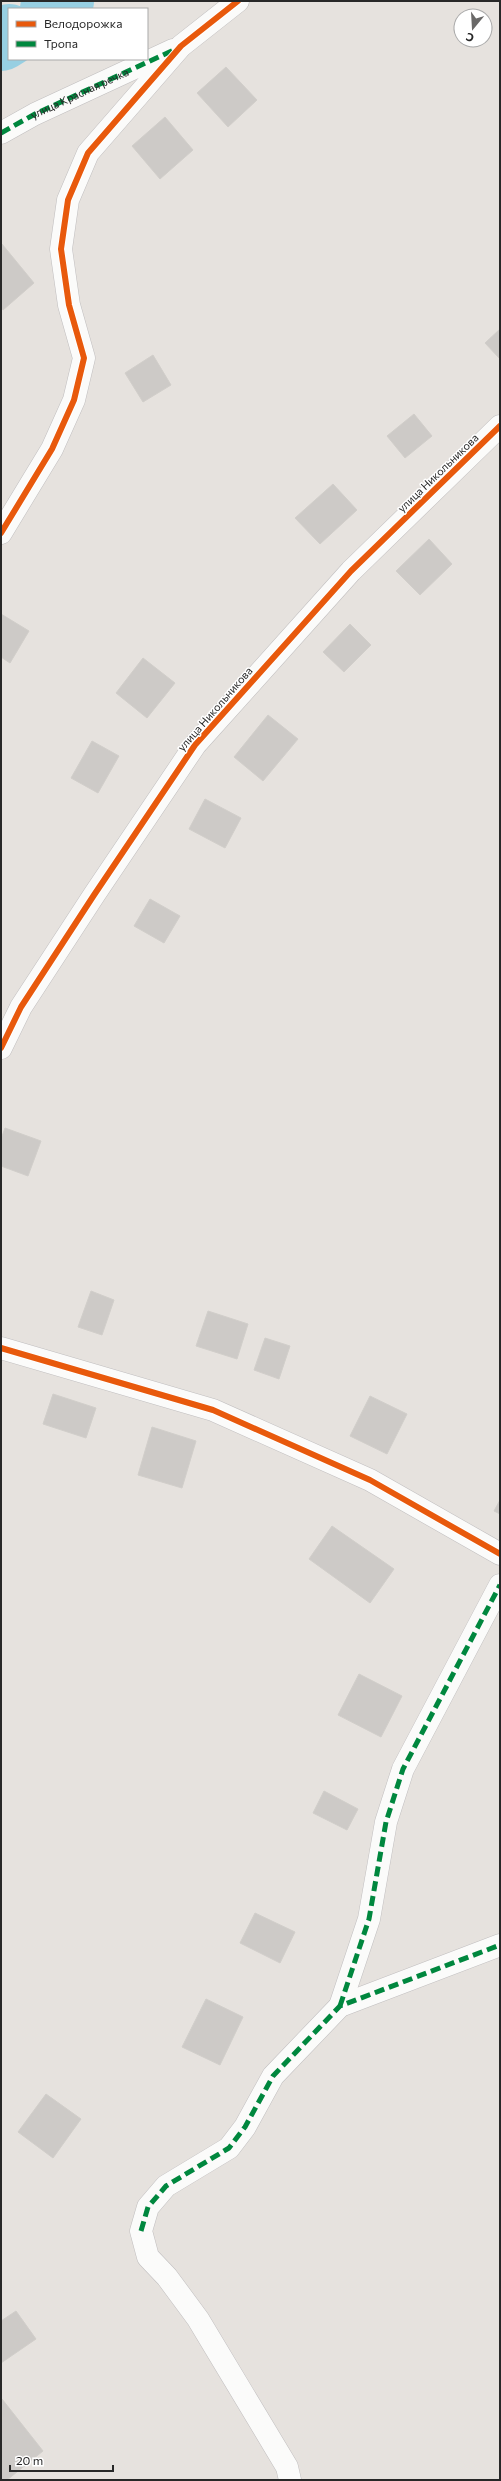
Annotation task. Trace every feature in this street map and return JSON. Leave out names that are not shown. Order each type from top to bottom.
[{"type":"street","points":[[1,533],[52,449],[74,400],[84,358],[69,305],[61,249],[68,200],[88,153],[181,46],[238,1]]},
{"type":"street","name":"улица Красная речка","points":[[1,133],[36,114],[181,46]]},
{"type":"street","name":"улица Никольникова","points":[[1,1048],[26,1001],[195,745],[351,571],[500,426]]},
{"type":"street","points":[[1,1348],[213,1410],[370,1480],[500,1554]]},
{"type":"street","points":[[340,2006],[369,1920],[386,1822],[403,1769],[500,1585]]},
{"type":"street","points":[[290,2480],[287,2467],[198,2320],[167,2277],[148,2257],[141,2231],[148,2207],[166,2186],[229,2148],[245,2127],[273,2076],[340,2006],[500,1944]]},
{"type":"building","points":[[226,67],[257,100],[228,127],[197,93]]},
{"type":"building","points":[[165,117],[193,150],[160,179],[132,146]]},
{"type":"building","points":[[2,244],[34,283],[3,310],[1,307]]},
{"type":"building","points":[[500,329],[500,359],[485,343]]},
{"type":"building","points":[[153,355],[171,385],[143,402],[125,373]]},
{"type":"building","points":[[414,414],[432,436],[405,458],[387,436]]},
{"type":"building","points":[[333,484],[357,510],[320,544],[295,518]]},
{"type":"building","points":[[429,539],[452,564],[420,595],[396,571]]},
{"type":"building","points":[[1,614],[29,631],[10,663],[1,657]]},
{"type":"building","points":[[350,624],[371,645],[344,672],[323,652]]},
{"type":"building","points":[[143,658],[175,683],[147,718],[116,693]]},
{"type":"building","points":[[268,715],[298,739],[263,781],[234,757]]},
{"type":"building","points":[[92,741],[119,756],[98,793],[71,778]]},
{"type":"building","points":[[205,799],[241,818],[225,848],[189,829]]},
{"type":"building","points":[[150,899],[180,916],[164,943],[134,926]]},
{"type":"building","points":[[5,1128],[41,1141],[28,1176],[1,1166],[1,1139]]},
{"type":"building","points":[[91,1291],[114,1300],[102,1335],[78,1327]]},
{"type":"building","points":[[208,1311],[248,1324],[237,1359],[196,1346]]},
{"type":"building","points":[[265,1338],[290,1346],[279,1379],[254,1370]]},
{"type":"building","points":[[53,1394],[96,1408],[86,1438],[43,1424]]},
{"type":"building","points":[[370,1396],[407,1414],[387,1454],[350,1436]]},
{"type":"building","points":[[152,1427],[196,1441],[182,1488],[138,1475]]},
{"type":"building","points":[[500,1500],[500,1514],[494,1511]]},
{"type":"building","points":[[332,1526],[394,1569],[370,1603],[309,1559]]},
{"type":"building","points":[[359,1674],[402,1696],[381,1737],[338,1715]]},
{"type":"building","points":[[324,1791],[358,1809],[347,1830],[313,1813]]},
{"type":"building","points":[[255,1913],[295,1932],[280,1963],[240,1943]]},
{"type":"building","points":[[206,1999],[243,2017],[220,2065],[182,2047]]},
{"type":"building","points":[[46,2094],[81,2119],[53,2158],[18,2132]]},
{"type":"building","points":[[16,2311],[36,2339],[1,2363],[1,2321]]},
{"type":"building","points":[[2,2399],[43,2451],[7,2480],[1,2480]]},
{"type":"waterway","points":[[52,8],[63,1]]},
{"type":"waterway","points":[[1,40],[8,36]]},
{"type":"marked path","points":[[1,133],[35,114],[176,49]]},
{"type":"marked path","points":[[340,2006],[369,1919],[386,1822],[403,1769],[500,1585]]},
{"type":"marked path","points":[[141,2231],[148,2207],[166,2186],[229,2148],[245,2127],[273,2076],[340,2006],[500,1945]]},
{"type":"cycle path","points":[[1,533],[52,449],[74,400],[84,358],[69,305],[61,249],[68,200],[88,153],[181,46],[238,1]]},
{"type":"cycle path","points":[[1,1048],[21,1007],[195,745],[351,571],[500,426]]},
{"type":"cycle path","points":[[1,1348],[213,1410],[370,1480],[500,1554]]}]
